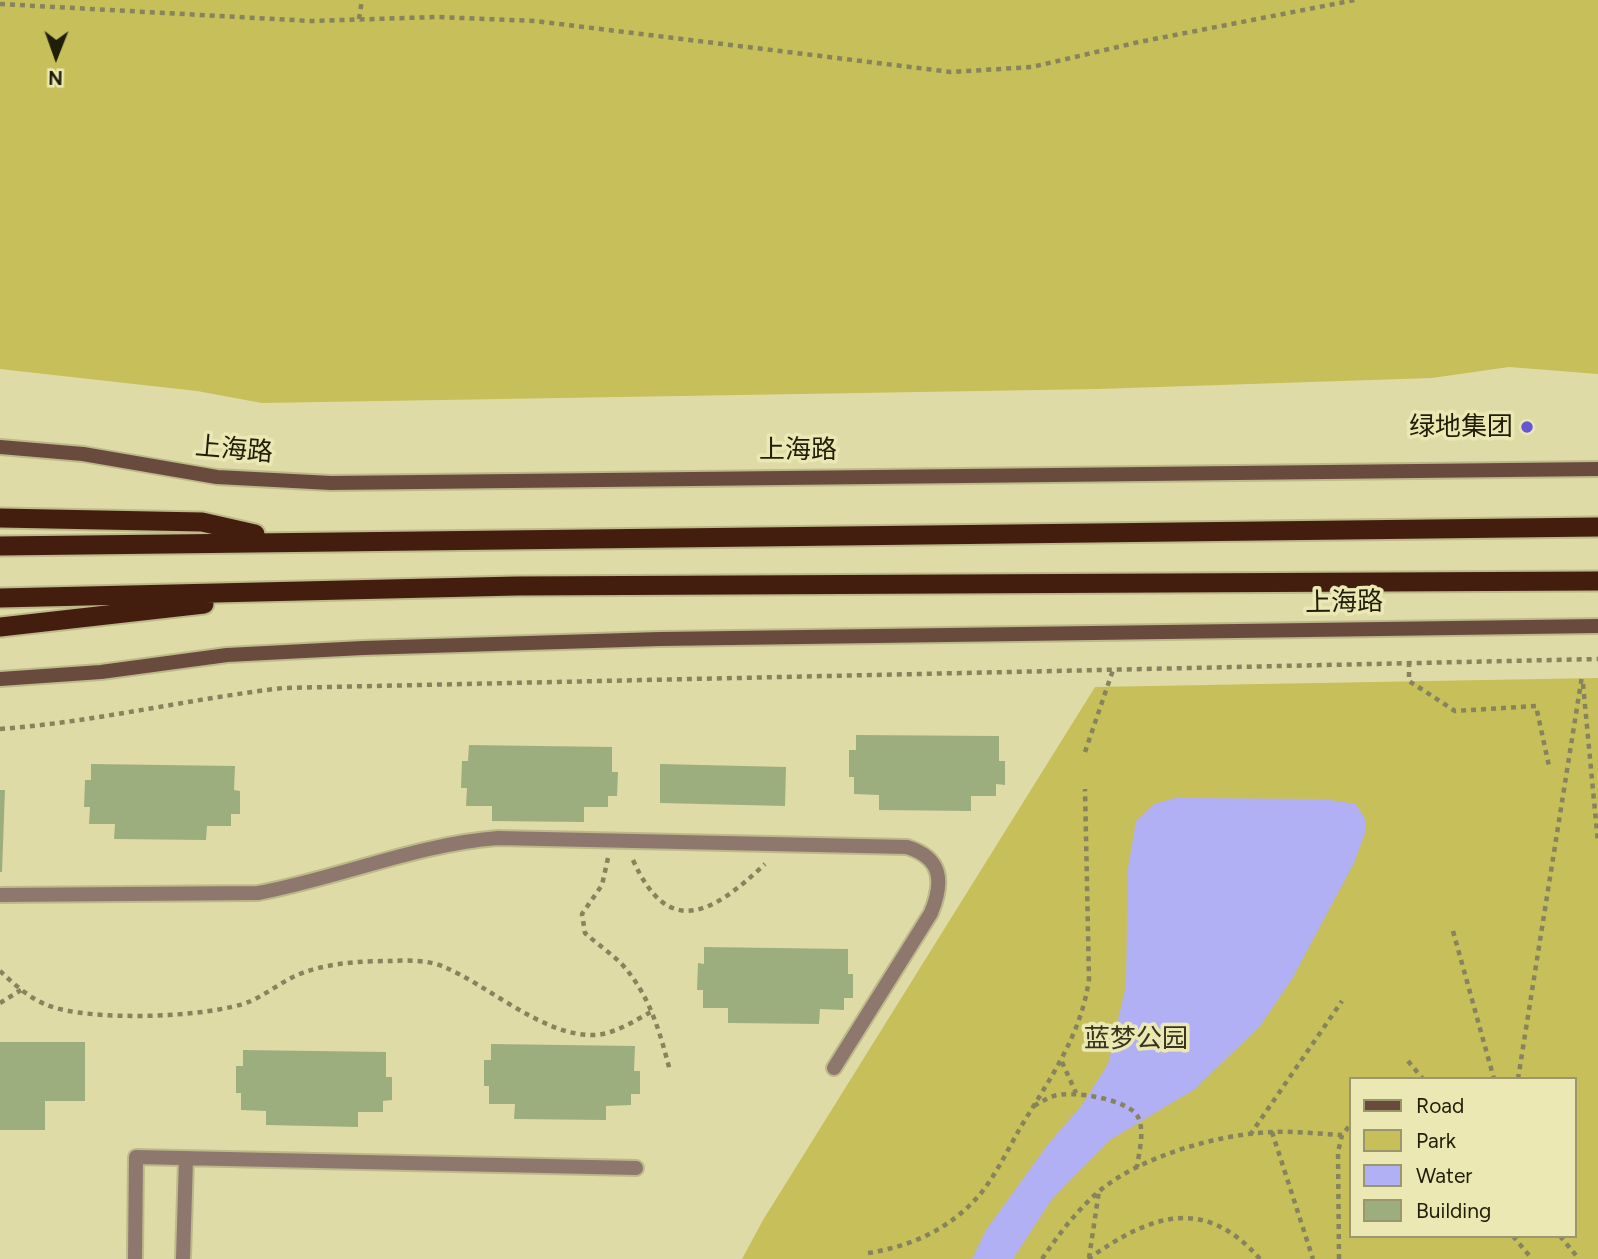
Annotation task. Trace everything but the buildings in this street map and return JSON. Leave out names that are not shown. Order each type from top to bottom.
[{"type":"highway","points":[[0,517],[202,522],[287,541]]},
{"type":"highway","points":[[0,546],[1598,527]]},
{"type":"highway","name":"上海路","points":[[0,598],[517,586],[1598,581]]},
{"type":"highway","points":[[0,627],[308,591]]},
{"type":"main road","name":"上海路","points":[[0,447],[83,454],[217,477],[331,483],[1598,469]]},
{"type":"main road","name":"上海路","points":[[0,679],[101,672],[227,655],[363,648],[660,639],[1598,626]]},
{"type":"lane","points":[[0,895],[258,893],[298,886],[462,841],[498,838],[907,847],[926,853],[937,869],[939,892],[931,913],[834,1068]]},
{"type":"lane","points":[[135,1259],[136,1157],[636,1168]]},
{"type":"lane","points":[[183,1259],[186,1158]]},
{"type":"path","points":[[359,19],[362,0]]},
{"type":"path","points":[[0,4],[312,21],[437,16],[535,21],[951,72],[1032,67],[1139,42],[1355,0]]},
{"type":"path","points":[[0,729],[93,719],[208,696],[283,688],[1598,659]]},
{"type":"path","points":[[1409,662],[1409,681],[1455,711],[1536,706],[1549,766]]},
{"type":"path","points":[[1085,752],[1113,670]]},
{"type":"path","points":[[1518,1077],[1582,676],[1598,843]]},
{"type":"path","points":[[868,1253],[899,1248],[924,1238],[973,1202],[1062,1060],[1086,1004],[1089,979],[1085,789]]},
{"type":"path","points":[[618,841],[647,890],[666,907],[686,913],[712,904],[745,883],[786,844]]},
{"type":"path","points":[[618,841],[602,885],[582,914],[585,933],[629,972],[660,1029],[670,1071]]},
{"type":"path","points":[[1453,931],[1493,1077]]},
{"type":"path","points":[[0,971],[21,990],[46,1005],[74,1013],[210,1013],[251,1001],[295,976],[355,961],[411,960],[443,966],[532,1017],[593,1035],[618,1029],[651,1012]]},
{"type":"path","points":[[0,1003],[21,990]]},
{"type":"path","points":[[1250,1135],[1342,1001]]},
{"type":"path","points":[[1062,1060],[1076,1093]]},
{"type":"path","points":[[1408,1061],[1421,1077]]},
{"type":"path","points":[[1033,1106],[1055,1095],[1076,1093],[1117,1102],[1131,1109],[1138,1117],[1141,1138],[1137,1168]]},
{"type":"path","points":[[1339,1259],[1338,1152],[1342,1135],[1350,1126]]},
{"type":"path","points":[[1272,1132],[1313,1259]]},
{"type":"path","points":[[1042,1259],[1065,1225],[1098,1192],[1137,1168],[1221,1138],[1272,1132],[1342,1135]]},
{"type":"path","points":[[1088,1259],[1098,1192]]},
{"type":"path","points":[[1088,1259],[1135,1228],[1164,1219],[1208,1222],[1225,1228],[1260,1259]]},
{"type":"path","points":[[1515,1238],[1532,1259]]},
{"type":"path","points":[[1562,1238],[1579,1259]]},
{"type":"green space","points":[[0,0],[1598,0],[1598,374],[1509,367],[1432,378],[1098,389],[262,403],[197,391],[0,369]]},
{"type":"green space","name":"蓝梦公园","points":[[1598,678],[1598,1259],[742,1259],[763,1220],[1095,687]]},
{"type":"water","points":[[1175,798],[1324,799],[1356,804],[1365,819],[1365,833],[1354,863],[1292,979],[1260,1026],[1195,1089],[1110,1140],[1052,1199],[1013,1259],[972,1259],[986,1230],[1049,1143],[1082,1105],[1108,1064],[1126,985],[1128,868],[1136,821],[1154,804]]},
{"type":"place","name":"绿地集团","points":[[1527,427]]}]
